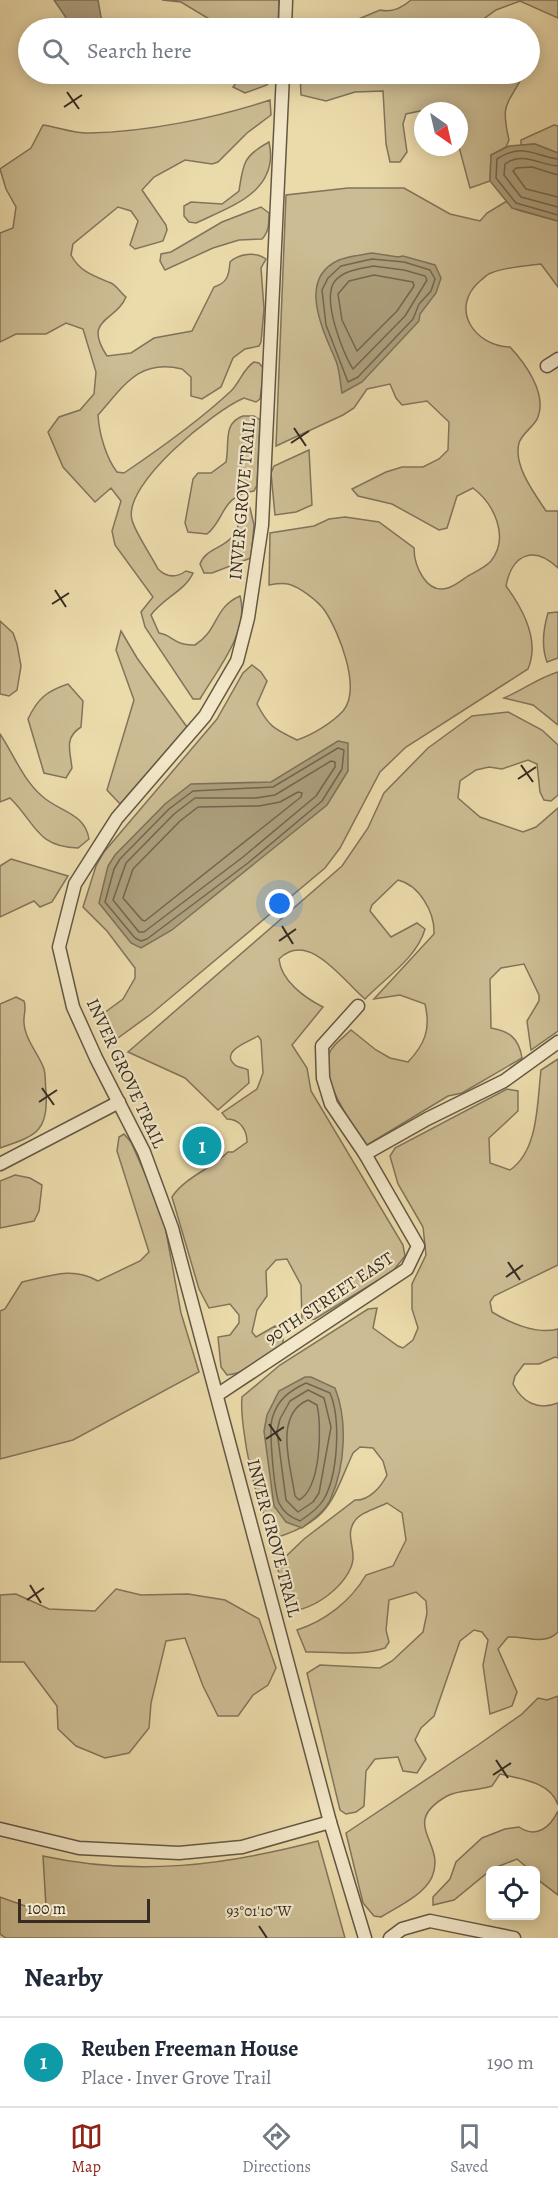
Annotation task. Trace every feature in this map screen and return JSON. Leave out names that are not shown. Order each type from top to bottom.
[{"type":"street","points":[[285,18],[286,0]]},
{"type":"street","name":"INVER GROVE TRAIL","points":[[283,84],[262,525],[248,618],[237,660],[205,716],[117,818],[75,884],[59,947],[73,1006],[144,1152],[161,1194],[218,1395],[330,1822],[365,1938]]},
{"type":"street","points":[[547,366],[558,359]]},
{"type":"street","points":[[358,1006],[322,1046],[322,1078],[331,1104],[365,1154],[427,1119],[504,1081],[558,1042]]},
{"type":"street","points":[[0,1164],[119,1102]]},
{"type":"street","name":"90TH STREET EAST","points":[[218,1395],[407,1269],[418,1246],[365,1154]]},
{"type":"street","points":[[0,1829],[79,1848],[179,1853],[242,1847],[330,1822]]},
{"type":"street","points":[[390,1938],[402,1929],[429,1921],[514,1938]]},
{"type":"shaded area","points":[[162,0],[279,0],[278,18],[207,18],[181,2]]},
{"type":"shaded area","points":[[411,0],[558,0],[558,18],[520,1],[496,10],[485,18],[361,18],[380,10],[389,11]]},
{"type":"shaded area","points":[[235,84],[268,84],[245,93],[233,87]]},
{"type":"shaded area","points":[[300,84],[518,84],[507,104],[505,118],[509,140],[506,147],[491,155],[490,181],[470,188],[461,156],[468,156],[468,102],[414,102],[414,112],[406,114],[403,124],[407,152],[400,162],[390,162],[386,144],[383,91],[355,92],[326,101],[301,95]]},
{"type":"shaded area","points":[[270,100],[271,115],[247,133],[218,162],[212,164],[185,160],[154,177],[142,190],[166,225],[167,230],[163,241],[135,249],[130,245],[138,221],[131,211],[118,207],[73,244],[71,255],[83,269],[113,284],[126,297],[99,327],[100,344],[107,356],[131,353],[154,338],[192,331],[214,287],[226,278],[230,262],[247,254],[266,259],[261,268],[264,309],[261,342],[259,346],[245,349],[233,358],[221,387],[202,399],[191,396],[191,377],[182,369],[154,367],[134,377],[98,415],[106,453],[117,472],[124,473],[219,402],[254,362],[259,363],[264,369],[260,399],[256,402],[244,398],[230,405],[193,432],[155,469],[141,487],[133,505],[132,520],[158,569],[172,576],[186,571],[193,573],[185,584],[151,615],[159,633],[182,644],[195,645],[208,633],[225,607],[240,596],[242,609],[240,623],[230,650],[200,699],[193,699],[145,627],[141,612],[153,597],[115,545],[112,531],[121,501],[111,488],[95,502],[63,467],[48,432],[59,417],[80,410],[94,394],[96,372],[83,329],[66,323],[46,334],[16,334],[0,342],[0,233],[13,228],[16,207],[6,189],[0,169],[31,148],[43,125],[84,133],[134,130],[227,113]]},
{"type":"shaded area","points":[[554,125],[558,126],[558,153],[535,144],[521,145],[521,140]]},
{"type":"shaded area","points":[[269,142],[270,159],[267,173],[250,195],[196,223],[189,222],[184,216],[184,206],[191,202],[222,204],[239,191],[243,167],[249,157]]},
{"type":"shaded area","points":[[348,188],[404,188],[450,214],[480,221],[487,213],[507,201],[518,210],[558,221],[558,287],[541,264],[497,271],[487,275],[471,292],[466,313],[470,324],[486,340],[510,347],[528,370],[537,389],[540,398],[538,417],[519,443],[519,461],[526,479],[546,511],[558,511],[558,568],[541,557],[525,556],[513,566],[509,575],[506,586],[524,615],[531,636],[531,658],[528,669],[406,747],[380,772],[340,848],[325,868],[151,1014],[111,1043],[104,1013],[123,999],[135,978],[135,968],[107,931],[83,907],[96,866],[104,852],[217,719],[243,673],[252,665],[267,681],[257,704],[261,712],[269,723],[297,740],[333,720],[343,711],[348,701],[350,689],[346,661],[342,646],[325,611],[298,588],[288,584],[269,585],[270,533],[314,526],[329,519],[345,517],[379,522],[414,548],[416,562],[423,577],[433,587],[440,589],[453,586],[483,567],[497,552],[499,532],[497,522],[487,503],[473,488],[457,496],[447,528],[439,530],[392,504],[358,496],[352,489],[386,472],[402,467],[423,467],[439,459],[448,450],[449,422],[427,401],[402,405],[390,384],[367,389],[354,408],[343,415],[276,446],[286,195]]},
{"type":"shaded area","points":[[261,207],[269,213],[269,224],[262,239],[239,240],[213,248],[165,270],[160,261],[161,254],[171,252],[222,222]]},
{"type":"shaded area","points":[[243,416],[254,416],[260,420],[257,485],[254,491],[235,497],[207,534],[188,532],[185,523],[193,479],[198,473],[211,473],[226,462],[229,429],[236,419]]},
{"type":"shaded area","points":[[309,450],[312,505],[296,512],[275,515],[271,473],[274,466]]},
{"type":"shaded area","points":[[250,508],[254,525],[251,558],[212,573],[204,573],[200,564],[203,559],[233,536],[240,518]]},
{"type":"shaded area","points":[[558,612],[558,658],[547,662],[543,644],[545,626],[548,613]]},
{"type":"shaded area","points":[[0,621],[13,633],[21,666],[17,690],[9,696],[0,694]]},
{"type":"shaded area","points":[[121,631],[137,658],[187,727],[120,804],[107,790],[134,700],[116,650]]},
{"type":"shaded area","points":[[558,672],[558,725],[533,705],[504,698],[544,677]]},
{"type":"shaded area","points":[[68,684],[83,701],[81,727],[70,740],[72,768],[66,778],[44,773],[28,719],[44,696]]},
{"type":"shaded area","points":[[508,712],[542,730],[558,745],[558,795],[551,801],[544,800],[540,792],[537,764],[528,760],[502,769],[489,767],[476,770],[460,781],[458,798],[480,817],[523,832],[536,827],[558,808],[558,1031],[531,1050],[527,1021],[539,1001],[539,995],[524,964],[501,968],[490,979],[491,1028],[503,1031],[512,1037],[521,1051],[522,1058],[462,1093],[448,1096],[367,1145],[338,1100],[328,1073],[328,1061],[333,1047],[351,1030],[390,1058],[408,1062],[419,1049],[427,1029],[425,1004],[400,995],[374,999],[434,934],[429,909],[413,887],[398,880],[372,905],[370,911],[391,937],[417,923],[425,929],[408,958],[365,999],[325,961],[314,954],[302,950],[290,951],[279,959],[284,975],[295,988],[323,1007],[292,1045],[307,1068],[311,1091],[403,1245],[405,1256],[393,1271],[315,1319],[302,1321],[301,1285],[287,1259],[276,1260],[266,1271],[267,1296],[257,1310],[252,1332],[256,1337],[275,1326],[283,1335],[283,1343],[258,1364],[227,1375],[221,1367],[218,1337],[230,1335],[239,1323],[239,1315],[230,1304],[209,1308],[199,1289],[172,1197],[191,1178],[228,1152],[233,1152],[247,1142],[242,1126],[232,1119],[227,1119],[222,1113],[257,1089],[263,1073],[261,1040],[258,1036],[233,1051],[231,1060],[236,1066],[248,1070],[249,1083],[218,1110],[185,1078],[128,1052],[342,866],[368,828],[384,793],[428,748],[472,716]]},
{"type":"shaded area","points":[[0,734],[24,775],[36,790],[83,824],[89,839],[78,848],[64,847],[45,838],[10,798],[0,802]]},
{"type":"shaded area","points":[[11,859],[68,876],[52,902],[40,907],[34,901],[0,917],[0,866]]},
{"type":"shaded area","points":[[16,997],[24,1001],[25,1029],[44,1069],[45,1116],[42,1125],[30,1136],[0,1148],[0,1004]]},
{"type":"shaded area","points":[[558,1059],[558,1265],[494,1296],[490,1302],[492,1312],[515,1324],[541,1330],[558,1329],[558,1358],[555,1357],[539,1364],[524,1364],[515,1376],[513,1384],[521,1396],[531,1403],[544,1406],[558,1403],[558,1632],[547,1639],[508,1637],[498,1649],[517,1692],[512,1706],[490,1714],[483,1665],[488,1640],[482,1632],[474,1630],[460,1641],[434,1716],[421,1728],[415,1740],[426,1759],[417,1773],[403,1771],[398,1757],[375,1759],[366,1771],[364,1806],[356,1812],[346,1814],[340,1810],[307,1673],[320,1665],[380,1668],[392,1661],[423,1632],[427,1613],[426,1601],[416,1592],[389,1600],[386,1630],[389,1642],[385,1648],[356,1653],[306,1652],[297,1630],[336,1609],[353,1593],[366,1575],[393,1566],[406,1540],[402,1513],[387,1503],[356,1519],[350,1536],[353,1559],[345,1578],[338,1587],[318,1602],[297,1610],[287,1610],[277,1565],[304,1539],[355,1500],[365,1498],[374,1492],[387,1475],[383,1461],[373,1448],[360,1447],[353,1453],[328,1506],[309,1523],[278,1537],[263,1512],[251,1471],[243,1428],[242,1397],[280,1365],[368,1309],[377,1308],[373,1328],[398,1346],[403,1348],[413,1340],[418,1328],[412,1309],[412,1284],[426,1255],[423,1227],[398,1184],[390,1156],[395,1148],[507,1089],[518,1091],[518,1111],[489,1138],[490,1163],[510,1170],[527,1150],[531,1138],[535,1124],[541,1070]]},
{"type":"shaded area","points":[[124,1134],[131,1142],[163,1215],[181,1313],[199,1372],[73,1440],[0,1459],[0,1311],[5,1309],[22,1282],[70,1273],[89,1276],[98,1281],[140,1261],[149,1252],[117,1151],[119,1137]]},
{"type":"shaded area","points":[[15,1175],[30,1178],[42,1185],[39,1211],[34,1221],[0,1228],[0,1181]]},
{"type":"shaded area","points":[[116,1589],[141,1595],[188,1594],[225,1600],[259,1619],[276,1668],[268,1685],[253,1695],[238,1716],[218,1716],[203,1686],[185,1638],[166,1641],[151,1703],[149,1728],[129,1753],[105,1758],[76,1746],[58,1729],[57,1706],[24,1662],[0,1662],[0,1595],[16,1594],[49,1609],[95,1611]]},
{"type":"shaded area","points":[[558,1696],[558,1805],[549,1791],[542,1786],[500,1774],[492,1786],[447,1796],[433,1806],[426,1816],[425,1825],[434,1854],[435,1865],[432,1877],[417,1895],[381,1917],[374,1916],[363,1903],[346,1833],[478,1745],[522,1714],[538,1698],[547,1700]]},
{"type":"shaded area","points":[[558,1811],[558,1895],[540,1881],[540,1866],[525,1866],[517,1859],[500,1866],[486,1866],[486,1874],[454,1900],[433,1905],[433,1897],[450,1879],[456,1862],[482,1838],[505,1829],[519,1827],[532,1832],[542,1830]]},
{"type":"shaded area","points":[[318,1841],[345,1938],[6,1938],[0,1934],[0,1897],[25,1906],[46,1907],[43,1856],[113,1866],[148,1867],[216,1862]]},
{"type":"water","points":[[54,0],[98,0],[101,18],[66,18]]},
{"type":"water","points":[[535,144],[558,153],[558,221],[512,208],[490,181],[491,155],[509,146]]},
{"type":"water","points":[[372,253],[403,256],[435,265],[441,278],[436,293],[420,314],[419,321],[362,382],[342,393],[337,365],[320,321],[316,293],[319,280],[326,269],[339,260]]},
{"type":"water","points":[[338,741],[348,743],[348,771],[327,805],[172,930],[141,948],[131,943],[99,903],[108,866],[115,855],[165,804],[191,784],[271,782]]},
{"type":"water","points":[[305,1377],[311,1377],[335,1388],[342,1415],[343,1443],[336,1485],[329,1503],[302,1528],[286,1522],[274,1506],[264,1431],[267,1415],[279,1391]]},
{"type":"place","name":"Reuben Freeman House","points":[[202,1146]]}]
